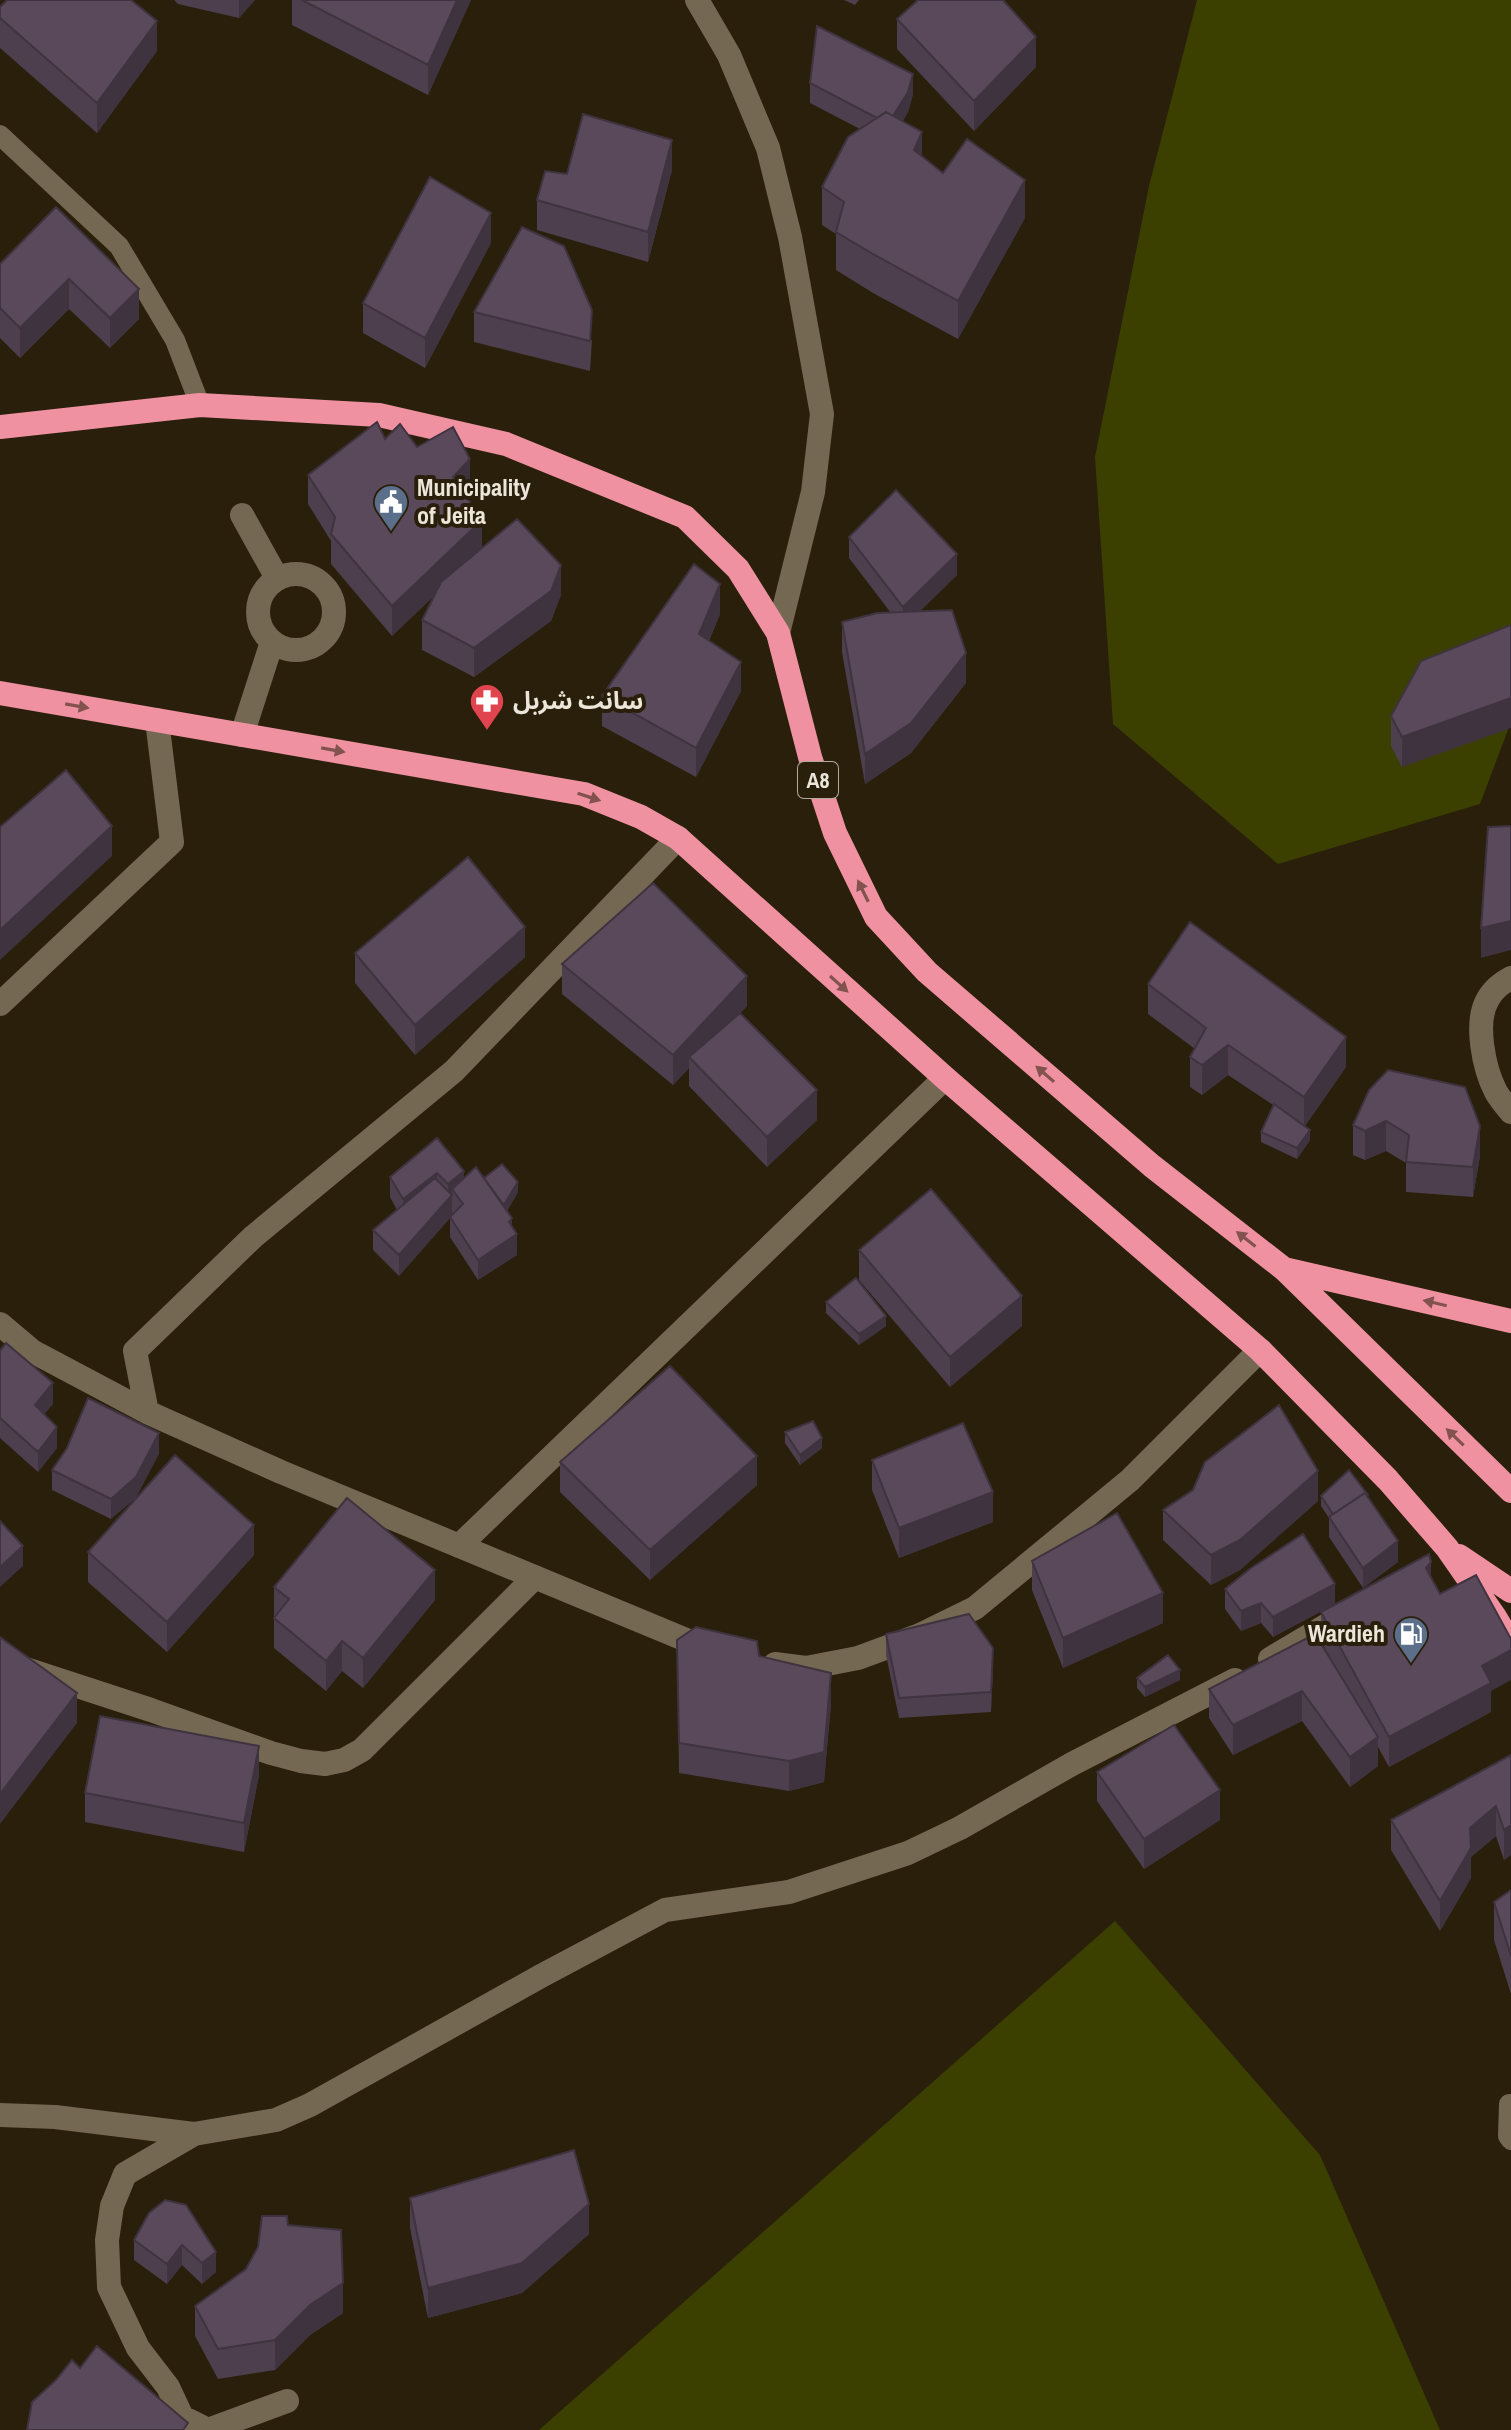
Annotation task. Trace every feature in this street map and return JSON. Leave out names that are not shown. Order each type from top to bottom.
[{"type":"highway","name":"A8","points":[[0,427],[200,405],[379,415],[506,444],[685,517],[738,569],[778,633],[810,757],[835,833],[876,917],[927,972],[1152,1166],[1284,1269],[1511,1491]]},
{"type":"highway","points":[[0,693],[584,794],[641,817],[678,838],[945,1078],[1260,1350],[1388,1480],[1447,1548],[1511,1644]]},
{"type":"highway","points":[[1284,1269],[1511,1321]]},
{"type":"highway","points":[[1447,1548],[1511,1591]]},
{"type":"street","points":[[697,0],[729,55],[768,148],[790,237],[822,414],[813,492],[778,633]]},
{"type":"street","points":[[242,515],[277,578]]},
{"type":"street","points":[[306,574],[319,581],[329,592],[334,607],[333,622],[326,635],[315,645],[301,650],[286,649],[272,642],[263,631],[258,616],[259,601],[265,588],[277,578],[306,574]]},
{"type":"street","points":[[242,735],[272,642]]},
{"type":"street","points":[[0,1004],[172,842],[157,720]]},
{"type":"street","points":[[147,1412],[135,1351],[253,1237],[454,1071],[678,838]]},
{"type":"street","points":[[1511,978],[1486,1000],[1480,1031],[1489,1077],[1511,1112]]},
{"type":"street","points":[[459,1546],[945,1078]]},
{"type":"street","points":[[0,1324],[32,1351],[147,1412],[281,1472],[709,1649],[806,1668],[858,1658],[920,1635],[975,1608],[1130,1480],[1260,1350]]},
{"type":"street","points":[[1423,1564],[1447,1548]]},
{"type":"street","points":[[0,1657],[7,1663],[271,1753],[325,1764],[344,1760],[362,1750],[535,1577]]},
{"type":"street","points":[[0,2115],[55,2117],[194,2134],[276,2120],[310,2105],[665,1910],[789,1892],[908,1853],[1237,1679],[1363,1603]]},
{"type":"street","points":[[194,2134],[125,2174],[112,2206],[107,2240],[109,2287],[138,2348],[168,2387],[182,2417],[208,2430],[287,2401]]},
{"type":"lane","points":[[0,135],[119,246],[175,340],[200,405]]},
{"type":"lane","points":[[1509,2104],[1508,2136],[1511,2140]]},
{"type":"green space","points":[[1197,0],[1511,0],[1511,722],[1480,804],[1278,864],[1113,724],[1095,457],[1149,186]]},
{"type":"green space","points":[[1115,1921],[1320,2155],[1440,2430],[539,2430]]},
{"type":"building","points":[[7,0],[131,0],[157,21],[97,103],[0,18],[0,7]]},
{"type":"building","points":[[302,0],[457,0],[428,65]]},
{"type":"building","points":[[918,0],[1003,0],[1036,37],[974,101],[897,19]]},
{"type":"building","points":[[817,26],[913,74],[908,92],[893,116],[886,112],[877,118],[810,83]]},
{"type":"building","points":[[886,112],[922,132],[914,150],[943,173],[967,139],[1025,180],[958,301],[836,232],[844,202],[822,187],[848,137]]},
{"type":"building","points":[[583,114],[672,140],[648,232],[537,200],[545,171],[567,174]]},
{"type":"building","points":[[430,177],[491,213],[425,338],[363,303]]},
{"type":"building","points":[[56,207],[139,289],[110,318],[69,279],[20,328],[0,308],[0,264]]},
{"type":"building","points":[[522,227],[564,246],[592,310],[590,341],[474,312]]},
{"type":"building","points":[[377,422],[385,439],[400,424],[417,447],[453,427],[470,459],[453,477],[482,520],[392,606],[331,534],[335,517],[308,475]]},
{"type":"building","points":[[896,490],[957,554],[903,607],[849,537]]},
{"type":"building","points":[[517,519],[561,565],[551,591],[474,648],[422,620],[441,582]]},
{"type":"building","points":[[694,564],[720,584],[699,634],[741,662],[696,748],[602,696]]},
{"type":"building","points":[[952,610],[966,653],[911,723],[865,754],[842,622],[877,613]]},
{"type":"building","points":[[1511,625],[1511,698],[1402,737],[1391,716],[1421,661]]},
{"type":"building","points":[[66,770],[112,826],[0,930],[0,827]]},
{"type":"building","points":[[1511,826],[1511,921],[1481,928],[1488,827]]},
{"type":"building","points":[[468,857],[525,927],[415,1025],[355,953]]},
{"type":"building","points":[[653,883],[747,976],[673,1055],[562,964]]},
{"type":"building","points":[[1190,922],[1346,1037],[1304,1097],[1228,1045],[1202,1065],[1190,1057],[1206,1028],[1148,984]]},
{"type":"building","points":[[740,1013],[817,1090],[767,1137],[689,1057]]},
{"type":"building","points":[[1388,1070],[1465,1087],[1480,1126],[1473,1167],[1406,1162],[1409,1135],[1386,1121],[1365,1131],[1353,1125],[1369,1090]]},
{"type":"building","points":[[1274,1104],[1310,1130],[1297,1148],[1261,1132]]},
{"type":"building","points":[[437,1138],[464,1171],[448,1184],[437,1173],[403,1199],[390,1177]]},
{"type":"building","points":[[502,1164],[518,1182],[503,1204],[484,1178]]},
{"type":"building","points":[[476,1167],[512,1218],[509,1222],[517,1234],[478,1260],[450,1217],[463,1204],[452,1189]]},
{"type":"building","points":[[435,1178],[452,1195],[399,1255],[373,1230]]},
{"type":"building","points":[[931,1189],[1022,1296],[950,1357],[859,1250]]},
{"type":"building","points":[[856,1278],[886,1316],[859,1334],[826,1302]]},
{"type":"building","points":[[6,1343],[53,1383],[35,1405],[57,1427],[38,1452],[0,1418],[0,1351]]},
{"type":"building","points":[[670,1366],[757,1456],[650,1550],[560,1462]]},
{"type":"building","points":[[88,1398],[159,1433],[136,1477],[111,1499],[52,1470],[67,1448]]},
{"type":"building","points":[[1279,1405],[1318,1471],[1240,1540],[1211,1555],[1163,1510],[1193,1490],[1205,1462]]},
{"type":"building","points":[[813,1421],[822,1438],[800,1455],[785,1432]]},
{"type":"building","points":[[963,1423],[993,1492],[899,1528],[872,1460]]},
{"type":"building","points":[[175,1455],[254,1525],[167,1622],[88,1552]]},
{"type":"building","points":[[1349,1470],[1368,1495],[1365,1493],[1333,1514],[1321,1496]]},
{"type":"building","points":[[1365,1493],[1398,1541],[1363,1568],[1329,1517]]},
{"type":"building","points":[[347,1498],[435,1570],[363,1658],[342,1641],[326,1661],[274,1618],[289,1599],[274,1587]]},
{"type":"building","points":[[1117,1513],[1163,1593],[1063,1638],[1032,1561]]},
{"type":"building","points":[[0,1521],[23,1546],[0,1567]]},
{"type":"building","points":[[1303,1534],[1335,1584],[1273,1617],[1261,1603],[1241,1611],[1225,1589]]},
{"type":"building","points":[[1429,1554],[1431,1562],[1426,1568],[1440,1594],[1476,1575],[1511,1639],[1511,1650],[1482,1666],[1491,1683],[1389,1737],[1321,1612]]},
{"type":"building","points":[[969,1614],[993,1648],[991,1692],[899,1698],[886,1634]]},
{"type":"building","points":[[696,1627],[757,1641],[759,1656],[831,1673],[824,1752],[789,1761],[679,1743],[677,1640]]},
{"type":"building","points":[[1315,1634],[1378,1737],[1350,1757],[1302,1691],[1233,1725],[1209,1689]]},
{"type":"building","points":[[0,1637],[77,1693],[0,1794]]},
{"type":"building","points":[[1168,1655],[1180,1670],[1145,1687],[1137,1678]]},
{"type":"building","points":[[100,1716],[259,1746],[244,1823],[85,1793]]},
{"type":"building","points":[[1174,1725],[1220,1790],[1144,1839],[1097,1772]]},
{"type":"building","points":[[1511,1755],[1511,1825],[1504,1830],[1496,1806],[1470,1828],[1471,1848],[1440,1901],[1391,1820]]},
{"type":"building","points":[[1511,1890],[1511,1956],[1494,1902]]},
{"type":"building","points":[[574,2150],[589,2204],[522,2263],[428,2288],[410,2198]]},
{"type":"building","points":[[165,2200],[186,2205],[216,2252],[202,2263],[182,2245],[167,2264],[134,2240],[149,2213]]},
{"type":"building","points":[[262,2216],[287,2216],[288,2225],[341,2230],[343,2283],[310,2305],[275,2340],[218,2349],[195,2306],[246,2269],[258,2247]]},
{"type":"building","points":[[97,2346],[188,2423],[183,2430],[27,2430],[32,2402],[72,2360],[80,2368]]},
{"type":"place","name":"Municipality of Jeita","points":[[391,533]]},
{"type":"place","name":"سانت شربل","points":[[487,732]]},
{"type":"place","name":"Wardieh","points":[[1411,1665]]}]
